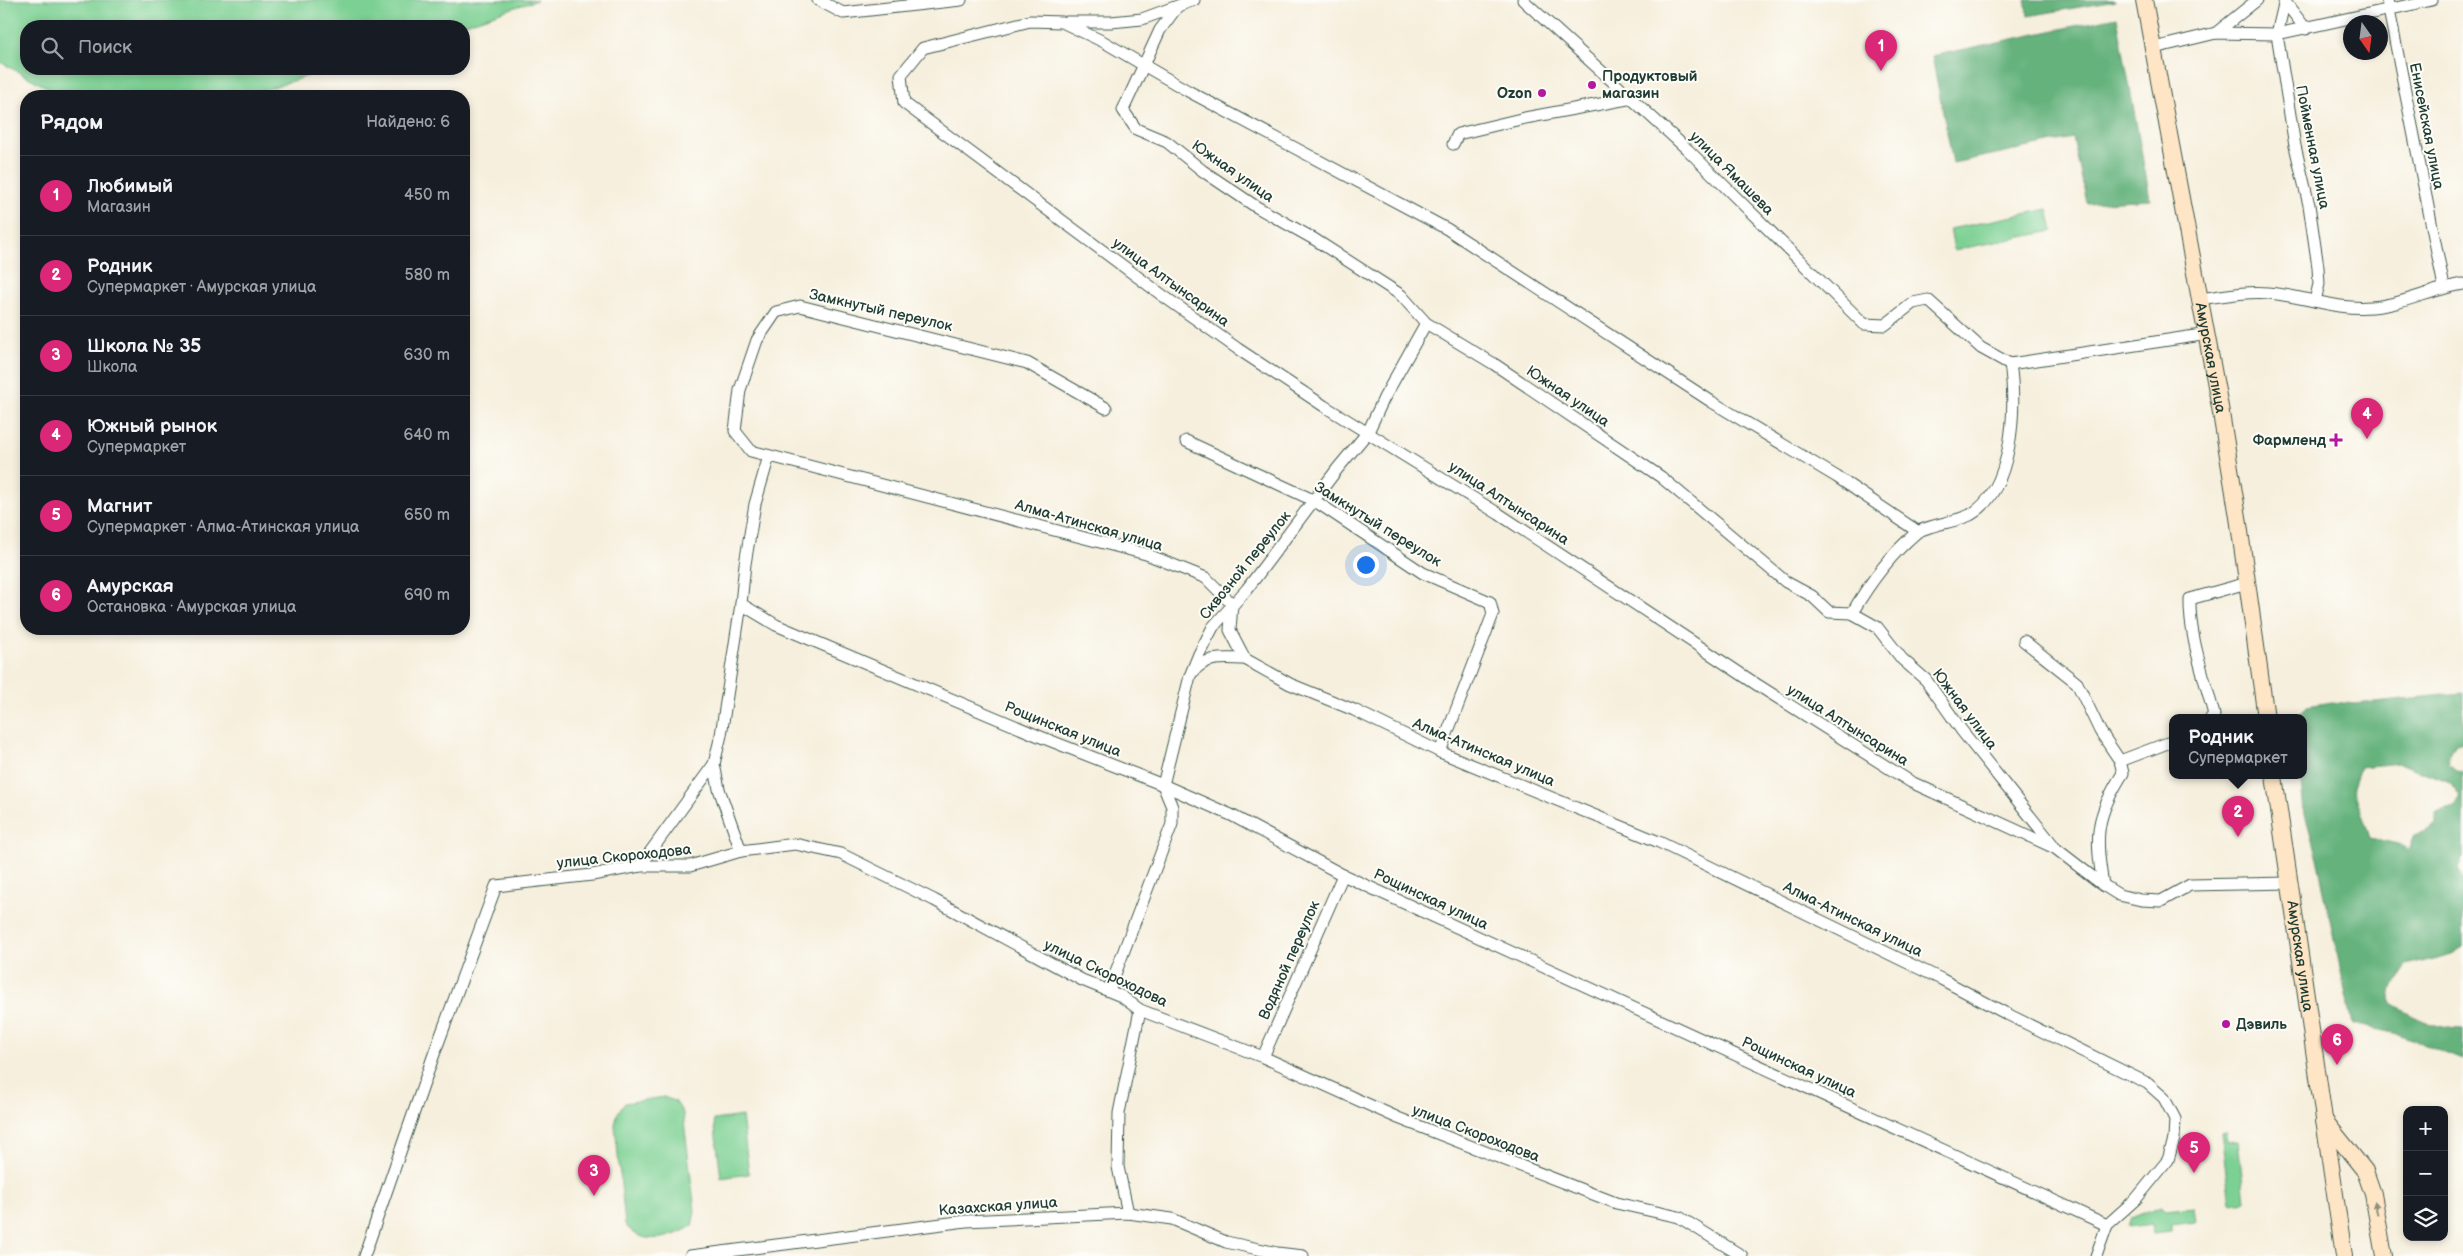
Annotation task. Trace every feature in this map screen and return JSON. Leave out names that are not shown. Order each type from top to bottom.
[{"type":"street","points":[[818,0],[843,13],[962,0]]},
{"type":"street","points":[[1062,22],[1110,22],[1142,19],[1194,0]]},
{"type":"street","name":"улица Ямашева","points":[[1523,0],[1633,98],[1864,324],[1886,324],[1914,303],[1928,300],[1981,348],[2010,364]]},
{"type":"street","name":"Амурская улица","points":[[2144,0],[2208,334],[2265,714]]},
{"type":"street","points":[[2216,33],[2257,0]]},
{"type":"street","points":[[2154,48],[2216,33],[2277,34],[2306,29],[2388,6],[2432,0]]},
{"type":"street","points":[[2285,1],[2306,29]]},
{"type":"street","name":"Пойменная улица","points":[[2285,1],[2277,34],[2295,146],[2309,205],[2317,258],[2319,284],[2315,301]]},
{"type":"street","name":"Енисейская улица","points":[[2388,6],[2444,287]]},
{"type":"street","points":[[1144,66],[1160,30],[1177,7]]},
{"type":"street","name":"улица Алтынсарина","points":[[1062,22],[1030,21],[923,48],[901,74],[904,103],[1177,306],[1324,406],[1500,514],[1756,684],[1911,782],[2055,848],[2119,895],[2142,900],[2161,901],[2190,885],[2290,883]]},
{"type":"street","points":[[1062,22],[1104,42],[1144,66],[1447,229],[1712,402],[1837,477],[1917,531]]},
{"type":"street","name":"Южная улица","points":[[1144,66],[1123,110],[1136,129],[1167,142],[1203,171],[1256,206],[1314,239],[1401,296],[1426,323],[1494,364],[1661,477],[1786,582],[1812,596],[1829,612],[1852,613],[1877,627],[1902,659],[1926,680],[1962,731],[2055,848]]},
{"type":"street","points":[[1453,144],[1458,134],[1525,118],[1633,98]]},
{"type":"street","points":[[2201,299],[2249,293],[2275,294],[2336,307],[2372,307],[2444,287],[2463,284]]},
{"type":"street","name":"Замкнутый переулок","points":[[769,456],[751,451],[735,431],[740,390],[757,340],[776,312],[800,306],[1027,363],[1106,408]]},
{"type":"street","name":"Сквозной переулок","points":[[1163,785],[1190,676],[1213,627],[1247,589],[1338,468],[1368,432],[1384,398],[1426,323]]},
{"type":"street","points":[[1852,613],[1871,581],[1917,531],[1948,524],[1971,514],[1990,497],[2003,470],[2013,416],[2010,364],[2208,334]]},
{"type":"street","name":"Замкнутый переулок","points":[[1186,441],[1315,501],[1423,573],[1490,602],[1493,614],[1440,752]]},
{"type":"street","points":[[640,866],[714,764],[721,735],[755,504],[769,456]]},
{"type":"street","name":"Алма-Атинская улица","points":[[769,456],[1146,554],[1206,578],[1232,604]]},
{"type":"street","points":[[2214,714],[2189,620],[2190,599],[2247,584]]},
{"type":"street","name":"Рощинская улица","points":[[741,604],[776,625],[1231,815],[1343,875],[2107,1225]]},
{"type":"street","points":[[1190,676],[1201,663],[1210,659],[1245,659],[1230,630],[1232,604]]},
{"type":"street","points":[[2024,641],[2077,683],[2100,732],[2120,761],[2123,773],[2104,805],[2097,831],[2103,885]]},
{"type":"street","name":"Алма-Атинская улица","points":[[1245,659],[1290,684],[1354,710],[1440,752],[1659,842],[1941,978],[2005,1014],[2147,1083],[2164,1098],[2175,1118],[2174,1139],[2168,1160],[2156,1178],[2107,1225]]},
{"type":"street","points":[[2120,761],[2169,743]]},
{"type":"street","points":[[714,764],[719,789],[741,851]]},
{"type":"street","name":"Амурская улица","points":[[2274,779],[2344,1256]]},
{"type":"street","points":[[1109,990],[1172,824],[1172,807],[1163,785]]},
{"type":"street","name":"улица Скороходова","points":[[364,1256],[433,1057],[496,886],[526,881],[592,876],[640,866],[690,866],[741,851],[795,844],[841,854],[934,900],[1082,980],[1109,990],[1140,1010],[1263,1057],[1398,1118],[1607,1200],[1679,1217],[1742,1256]]},
{"type":"street","name":"Водяной переулок","points":[[1263,1057],[1343,875]]},
{"type":"street","points":[[1128,1213],[1118,1167],[1119,1113],[1140,1010]]},
{"type":"street","points":[[2323,1118],[2365,1171],[2373,1194],[2384,1256]]},
{"type":"street","name":"Казахская улица","points":[[690,1256],[966,1222],[1128,1213],[1172,1220],[1226,1242],[1277,1253],[1303,1256]]},
{"type":"street","points":[[2096,1256],[2107,1225]]},
{"type":"green space","points":[[0,0],[537,0],[470,22],[470,20],[20,20],[20,73],[0,62]]},
{"type":"green space","points":[[2025,0],[2115,0],[2115,1],[2028,16]]},
{"type":"green space","points":[[2117,17],[2150,199],[2087,203],[2073,138],[1953,163],[1932,56]]},
{"type":"green space","points":[[24,75],[311,75],[264,90],[52,90]]},
{"type":"green space","points":[[2048,209],[2053,231],[1954,250],[1950,229]]},
{"type":"green space","points":[[2463,693],[2463,742],[2456,744],[2449,754],[2448,764],[2456,771],[2463,772],[2463,856],[2458,868],[2463,880],[2463,947],[2452,954],[2406,966],[2390,990],[2392,1004],[2409,1014],[2435,1025],[2463,1029],[2463,1060],[2398,1034],[2352,1024],[2317,858],[2304,810],[2300,779],[2307,779],[2307,714],[2299,714],[2307,706],[2331,702],[2355,704]],"holes":[[[2399,763],[2450,782],[2461,797],[2455,807],[2436,812],[2436,823],[2428,830],[2415,835],[2409,851],[2399,844],[2370,838],[2353,787],[2360,767]]]},
{"type":"green space","points":[[664,1097],[676,1102],[683,1113],[695,1211],[692,1226],[684,1231],[666,1237],[648,1238],[639,1236],[625,1224],[615,1126],[617,1114],[625,1103]]},
{"type":"green space","points":[[742,1116],[749,1174],[721,1178],[714,1120]]},
{"type":"green space","points":[[2226,1132],[2227,1142],[2238,1141],[2245,1201],[2230,1203],[2221,1133]]},
{"type":"green space","points":[[2161,1206],[2167,1210],[2194,1207],[2196,1222],[2171,1225],[2171,1232],[2153,1234],[2152,1224],[2128,1227],[2131,1218]]},
{"type":"place","name":"Любимый","points":[[1881,71]]},
{"type":"place","name":"Продуктовый магазин","points":[[1592,85]]},
{"type":"place","name":"Ozon","points":[[1542,93]]},
{"type":"place","name":"Южный рынок","points":[[2367,439]]},
{"type":"place","name":"Фармленд","points":[[2336,440]]},
{"type":"place","name":"Родник","points":[[2238,837]]},
{"type":"place","name":"Дэвиль","points":[[2226,1024]]},
{"type":"place","name":"Амурская","points":[[2337,1065]]},
{"type":"place","name":"Магнит","points":[[2194,1173]]},
{"type":"place","name":"Школа № 35","points":[[594,1196]]}]
